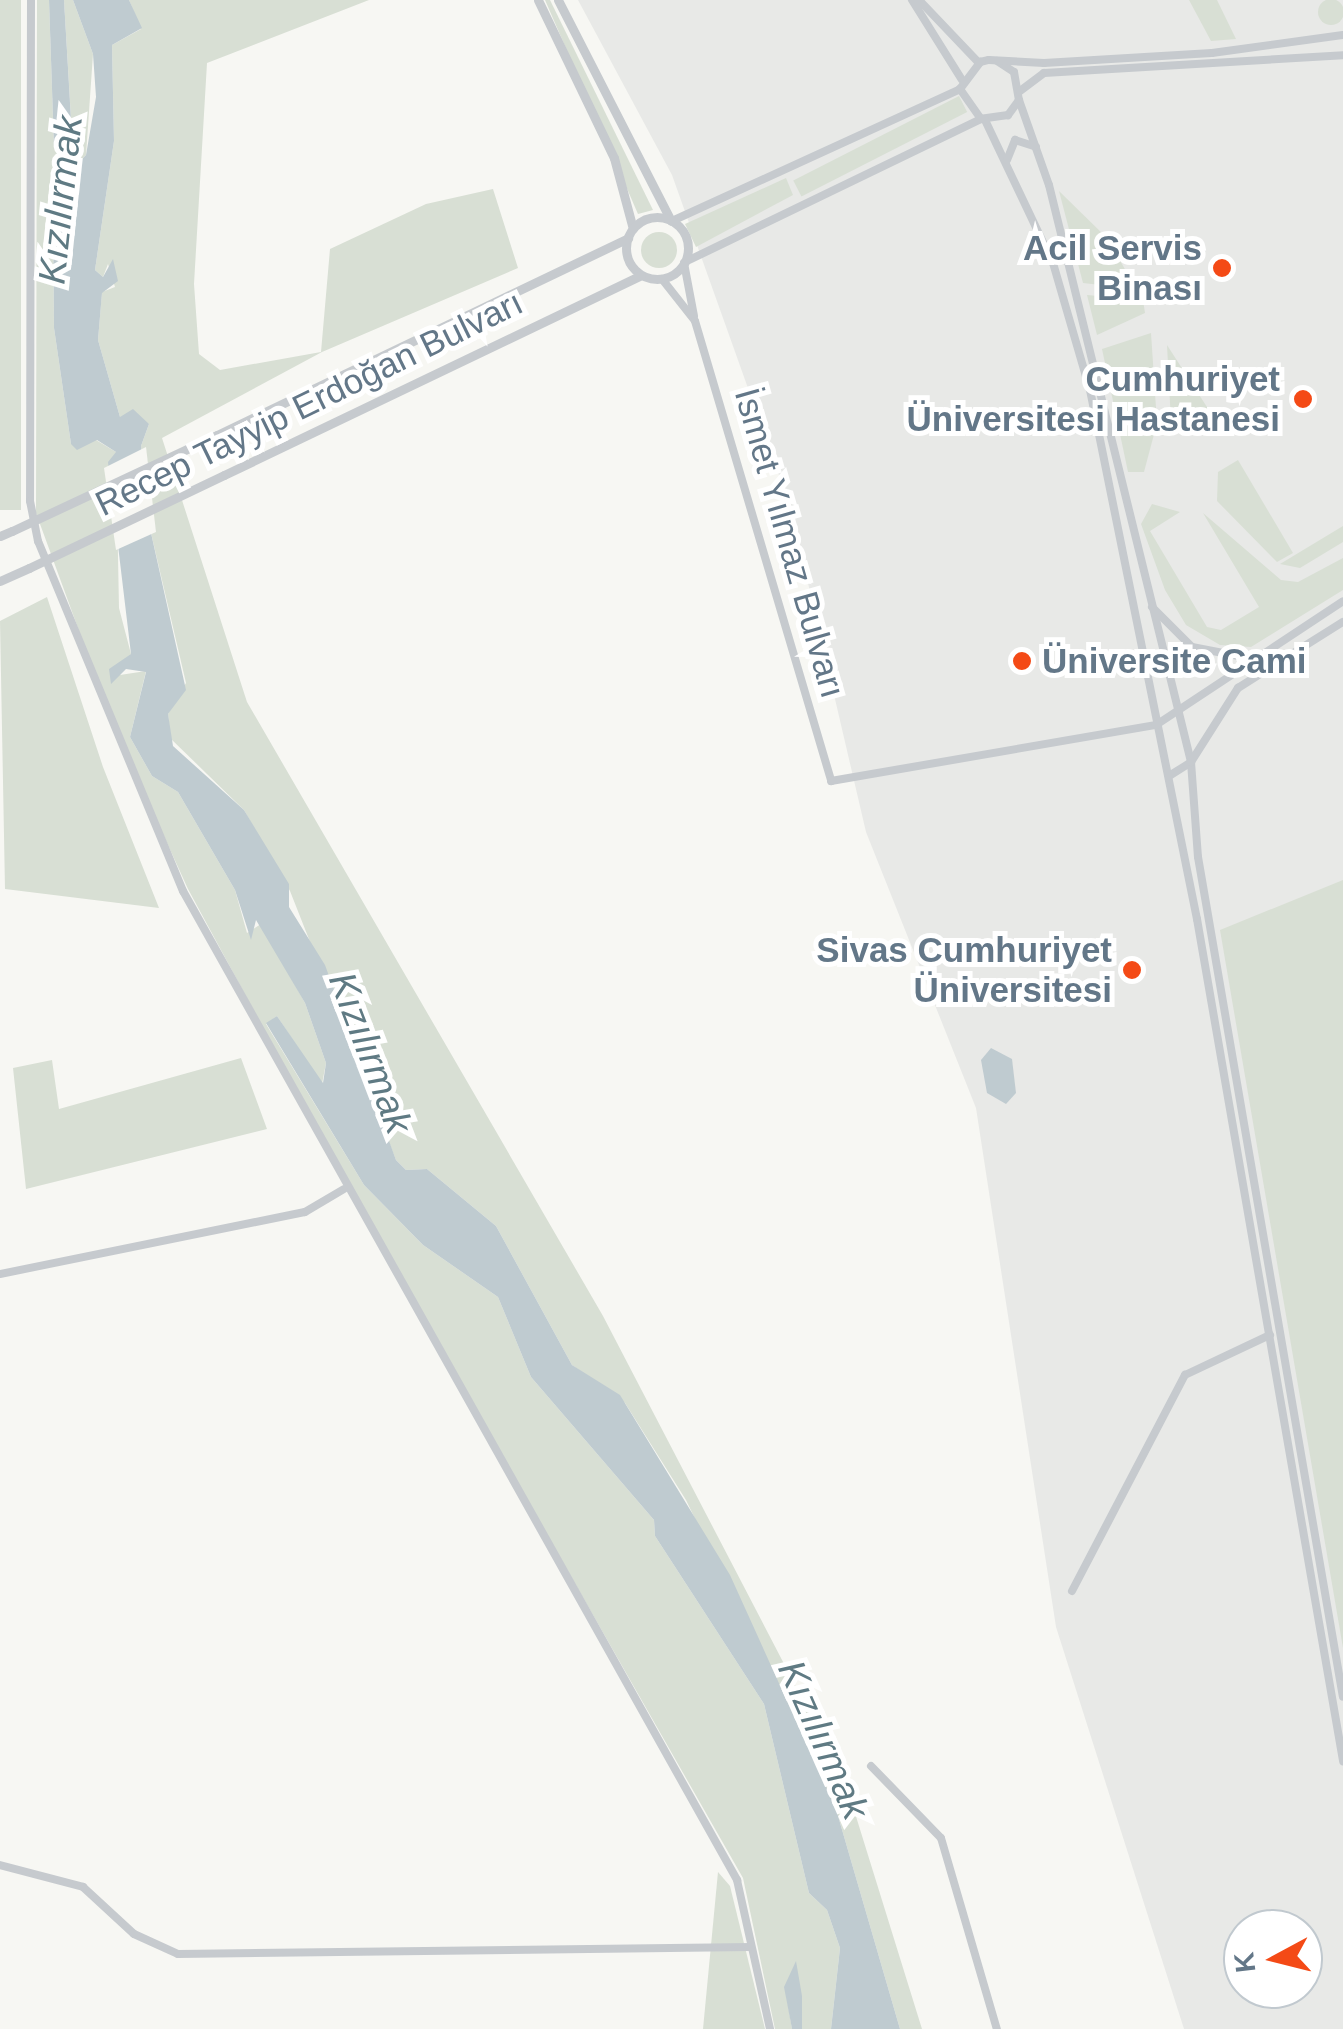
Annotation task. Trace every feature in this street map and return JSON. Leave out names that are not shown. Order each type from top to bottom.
[{"type":"street","points":[[31,0],[30,514],[108,726],[183,892],[344,1189],[738,1880],[770,2029]]},
{"type":"street","points":[[538,0],[614,158],[641,274],[662,279],[685,262],[983,119],[1019,96],[1044,73],[1343,55]]},
{"type":"street","name":"İsmet Yılmaz Bulvarı","points":[[558,0],[671,221],[687,239],[685,262],[695,321],[831,782],[1156,725]]},
{"type":"street","points":[[916,0],[978,62],[1212,53],[1343,36]]},
{"type":"street","points":[[916,0],[1007,161],[1078,344],[1156,725],[1170,776],[1343,1760]]},
{"type":"street","points":[[998,61],[1019,96],[1039,150],[1191,762],[1198,858],[1343,1697]]},
{"type":"street","points":[[630,234],[671,221],[961,84],[978,62]]},
{"type":"street","points":[[1007,161],[1015,140],[1039,150]]},
{"type":"street","name":"Recep Tayyip Erdoğan Bulvarı","points":[[0,536],[630,234]]},
{"type":"street","name":"Recep Tayyip Erdoğan Bulvarı","points":[[0,581],[641,274]]},
{"type":"street","name":"İsmet Yılmaz Bulvarı","points":[[662,279],[695,321]]},
{"type":"street","points":[[1156,725],[1180,712],[1249,658],[1343,601]]},
{"type":"street","points":[[1150,605],[1192,646],[1249,658]]},
{"type":"street","points":[[1170,776],[1191,762],[1238,688],[1343,622]]},
{"type":"street","points":[[0,1274],[305,1212],[344,1189]]},
{"type":"street","points":[[1072,1591],[1185,1376],[1270,1335]]},
{"type":"street","points":[[871,1766],[941,1838],[997,2029]]},
{"type":"street","points":[[0,1864],[84,1886],[150,1944],[198,1957],[751,1947]]},
{"type":"shaded area","points":[[1331,-1],[1341,2],[1341,22],[1331,25],[1321,22],[1318,12],[1321,2]]},
{"type":"shaded area","points":[[0,0],[21,0],[21,510],[0,510]]},
{"type":"shaded area","points":[[37,0],[49,0],[54,148],[73,153],[64,0],[73,0],[93,54],[86,155],[59,183],[53,210],[54,328],[71,444],[96,440],[116,452],[119,608],[131,654],[120,675],[146,671],[130,737],[152,776],[178,792],[235,890],[247,933],[261,924],[305,1003],[326,1063],[322,1084],[277,1016],[266,1024],[364,1185],[423,1245],[498,1297],[531,1377],[654,1520],[655,1536],[764,1704],[809,1893],[827,1910],[840,1948],[831,2029],[802,2029],[802,1996],[785,1987],[792,2029],[775,2029],[743,1878],[349,1187],[188,889],[113,724],[36,513]]},
{"type":"shaded area","points":[[129,0],[369,0],[207,63],[194,284],[199,354],[220,370],[321,352],[330,249],[426,204],[493,189],[518,268],[322,352],[162,438],[247,702],[603,1316],[845,1781],[922,2029],[900,2029],[836,1809],[686,1500],[625,1403],[572,1365],[496,1226],[427,1169],[406,1170],[396,1160],[290,891],[244,810],[170,738],[168,714],[186,683],[151,533],[141,446],[149,424],[120,417],[98,340],[102,292],[115,287],[108,264],[103,277],[95,270],[114,141],[112,45],[141,29]]},
{"type":"shaded area","points":[[545,0],[550,0],[653,210],[638,214]]},
{"type":"shaded area","name":"Sivas Cumhuriyet Üniversitesi","points":[[578,0],[1343,0],[1343,2029],[1184,2029],[1056,1627],[976,1108],[866,832],[790,506],[672,175]]},
{"type":"shaded area","points":[[1189,0],[1217,0],[1236,39],[1211,41]]},
{"type":"shaded area","points":[[959,96],[967,112],[801,196],[793,180]]},
{"type":"shaded area","points":[[786,178],[793,195],[696,247],[685,224]]},
{"type":"shaded area","points":[[1059,191],[1108,239],[1136,289],[1083,283]]},
{"type":"shaded area","points":[[659,232],[671,238],[677,250],[671,262],[659,268],[647,262],[641,250],[647,238]]},
{"type":"shaded area","points":[[1087,295],[1143,300],[1145,313],[1097,335]]},
{"type":"shaded area","points":[[1151,333],[1157,423],[1144,472],[1128,472],[1102,349]]},
{"type":"shaded area","points":[[1167,345],[1216,421],[1196,433],[1171,422]]},
{"type":"shaded area","points":[[1238,460],[1293,553],[1277,562],[1217,501],[1218,472]]},
{"type":"shaded area","points":[[1152,504],[1180,512],[1150,531],[1207,627],[1221,630],[1259,607],[1203,513],[1281,580],[1298,582],[1343,558],[1343,590],[1251,647],[1220,645],[1186,625],[1165,590],[1141,524]]},
{"type":"shaded area","points":[[1343,526],[1343,542],[1300,568],[1280,564]]},
{"type":"shaded area","points":[[47,597],[103,767],[159,908],[5,889],[0,621]]},
{"type":"shaded area","points":[[1343,880],[1343,1648],[1220,930]]},
{"type":"shaded area","points":[[241,1058],[267,1129],[26,1189],[13,1068],[52,1060],[59,1109]]},
{"type":"shaded area","points":[[718,1872],[730,1886],[765,2029],[703,2029]]},
{"type":"water","name":"Kızılırmak","points":[[49,0],[64,0],[73,154],[54,148]]},
{"type":"water","name":"Kızılırmak","points":[[73,0],[129,0],[142,28],[112,45],[114,141],[95,270],[103,277],[113,259],[118,281],[102,293],[98,340],[120,417],[133,409],[149,424],[141,446],[151,533],[186,690],[168,714],[173,746],[244,810],[289,884],[289,907],[325,965],[396,1160],[406,1170],[427,1169],[496,1226],[572,1365],[620,1395],[730,1575],[836,1809],[900,2029],[831,2029],[840,1948],[827,1910],[809,1893],[764,1704],[655,1536],[654,1520],[531,1377],[498,1297],[423,1245],[364,1185],[266,1023],[277,1016],[323,1083],[326,1063],[305,1003],[256,920],[251,940],[235,890],[178,792],[152,776],[130,737],[146,672],[126,669],[111,684],[109,669],[131,654],[108,462],[116,452],[97,440],[77,450],[71,444],[54,328],[53,210],[59,183],[86,155],[96,97],[93,54]]},
{"type":"water","points":[[991,1048],[1012,1059],[1016,1093],[1006,1104],[987,1093],[981,1060]]},
{"type":"water","points":[[796,1961],[802,2029],[792,2029],[784,1987]]},
{"type":"pier","points":[[146,447],[156,532],[116,550],[104,468]]},
{"type":"place","name":"Acil Servis Binası","points":[[1222,268]]},
{"type":"place","name":"Cumhuriyet Üniversitesi Hastanesi","points":[[1303,399]]},
{"type":"place","name":"Üniversite Cami","points":[[1022,661]]},
{"type":"place","name":"Sivas Cumhuriyet Üniversitesi","points":[[1132,970]]}]
